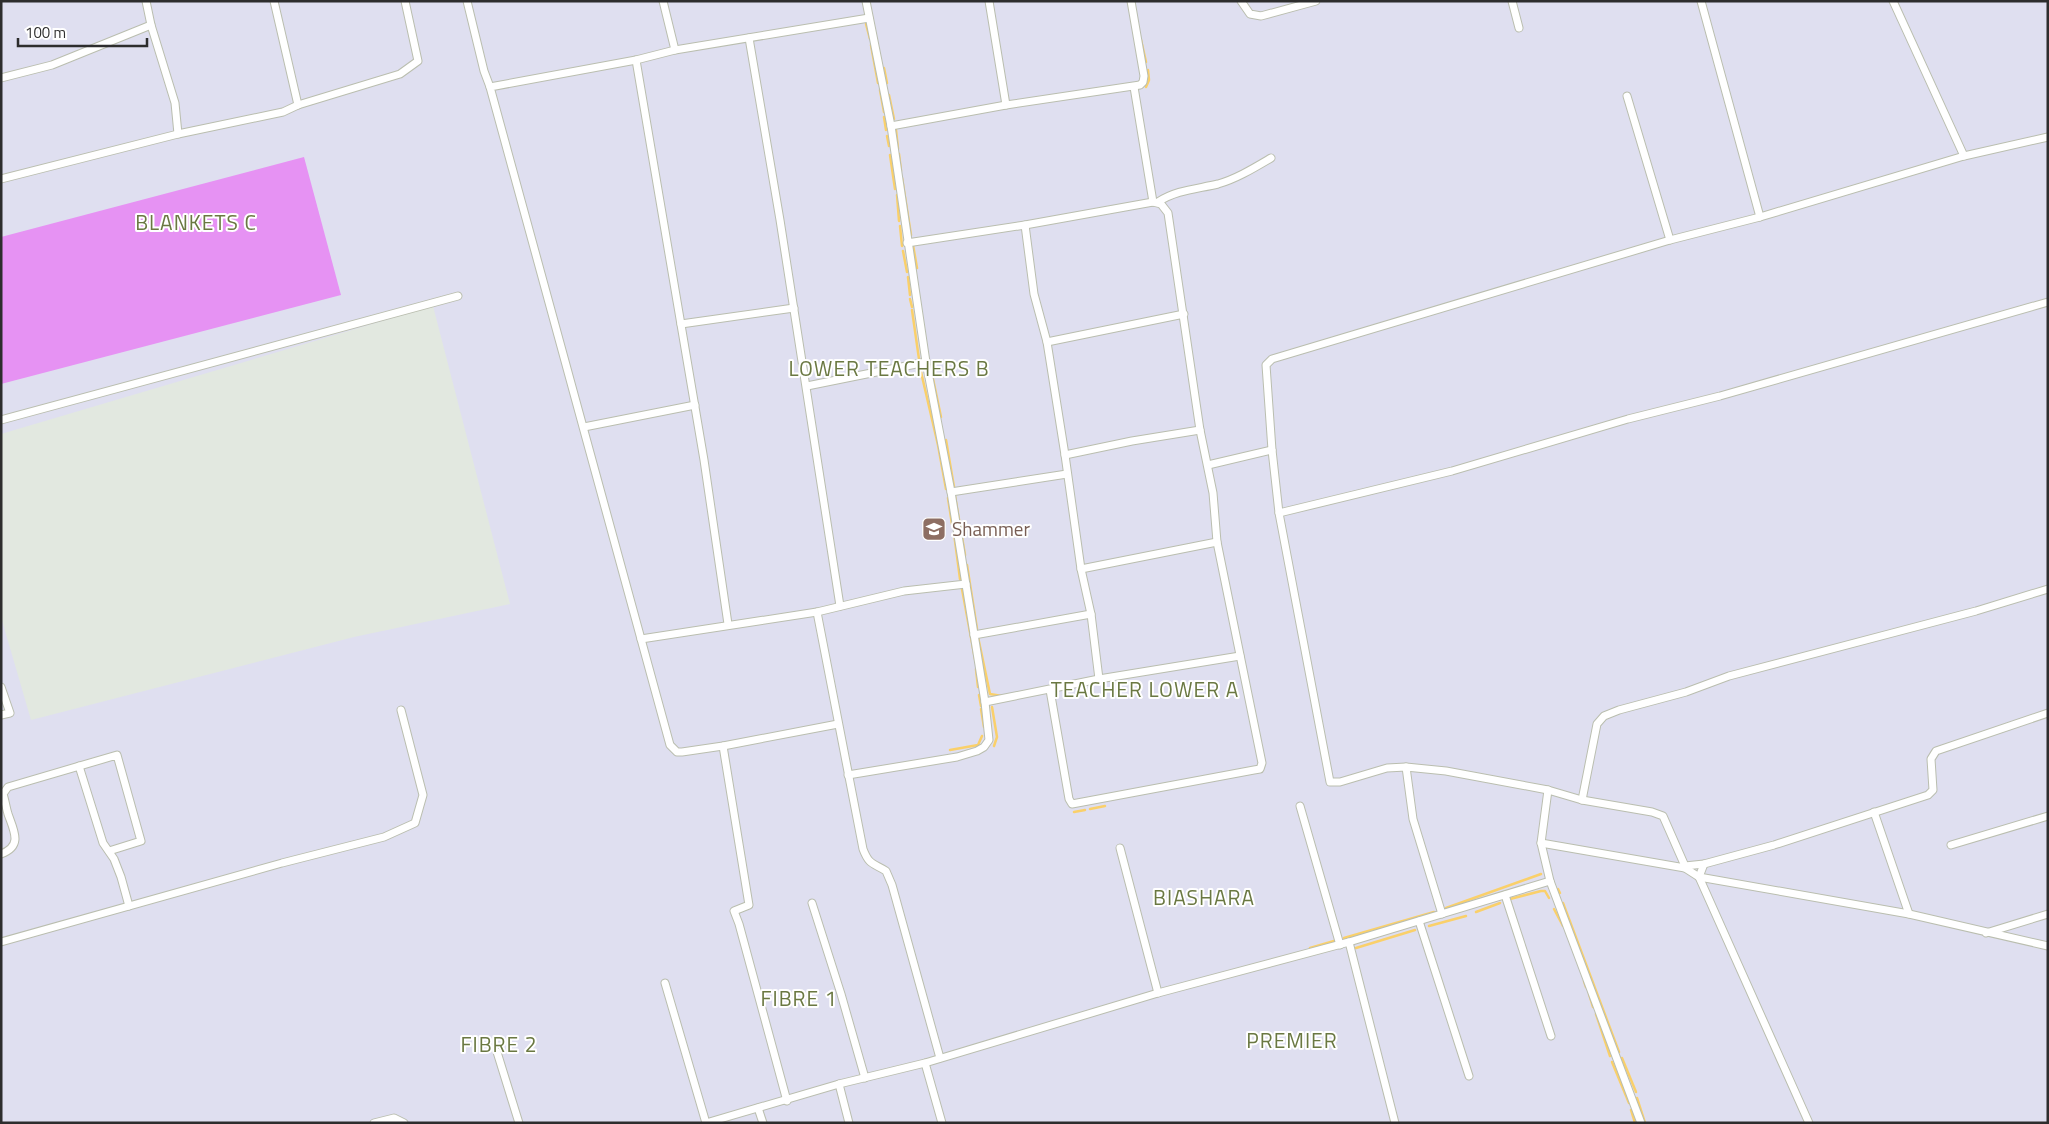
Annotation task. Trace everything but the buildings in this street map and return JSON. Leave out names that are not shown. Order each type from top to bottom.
[{"type":"street","points":[[146,1],[151,25],[176,103],[178,134]]},
{"type":"street","points":[[274,1],[298,105]]},
{"type":"street","points":[[1,179],[178,134],[283,112],[298,105],[400,74],[418,61],[404,1]]},
{"type":"street","points":[[467,1],[484,71],[584,427],[662,722],[673,750],[677,752],[723,746],[838,724]]},
{"type":"street","points":[[663,1],[674,50]]},
{"type":"street","points":[[848,775],[957,757],[978,751],[989,740],[985,702],[952,492],[926,362],[891,126],[866,1]]},
{"type":"street","points":[[989,1],[1006,105]]},
{"type":"street","points":[[891,126],[1006,105],[1134,86],[1143,82],[1144,76],[1131,1]]},
{"type":"street","points":[[1241,1],[1250,14],[1261,16],[1316,1]]},
{"type":"street","points":[[1512,1],[1519,28]]},
{"type":"street","points":[[1701,1],[1760,217]]},
{"type":"street","points":[[1893,1],[1964,156]]},
{"type":"street","points":[[490,87],[636,60],[674,50],[869,18]]},
{"type":"street","points":[[1,78],[52,65],[151,25]]},
{"type":"street","points":[[749,38],[807,386],[840,606]]},
{"type":"street","points":[[636,60],[695,404],[728,624]]},
{"type":"street","points":[[1050,690],[1068,798],[1072,804],[1260,769],[1262,764],[1218,542],[1213,493],[1200,430],[1168,213],[1165,208],[1155,202],[1134,86]]},
{"type":"street","points":[[1627,96],[1670,240]]},
{"type":"street","points":[[2048,137],[1964,156],[1760,217],[1670,240],[1384,324],[1268,361],[1265,370],[1279,513],[1330,782],[1340,782],[1386,768],[1406,767],[1446,771],[1548,790],[1582,800],[1652,812],[1663,816],[1685,867],[1699,877],[1909,914],[2048,946]]},
{"type":"street","points":[[907,243],[1155,202],[1189,189],[1219,184],[1271,158]]},
{"type":"street","points":[[1025,225],[1034,294],[1047,342],[1066,455],[1067,474],[1081,569],[1091,614],[1099,679]]},
{"type":"street","points":[[1,420],[458,296]]},
{"type":"street","points":[[1279,513],[1452,471],[1628,419],[1720,396],[2048,302]]},
{"type":"street","points":[[681,324],[794,308]]},
{"type":"street","points":[[1047,342],[1184,314]]},
{"type":"street","points":[[807,386],[926,362]]},
{"type":"street","points":[[584,427],[695,404]]},
{"type":"street","points":[[1066,455],[1132,441],[1200,430]]},
{"type":"street","points":[[1208,465],[1272,450]]},
{"type":"street","points":[[952,492],[1067,474]]},
{"type":"street","points":[[1081,569],[1218,542]]},
{"type":"street","points":[[641,638],[817,612],[904,591],[966,584]]},
{"type":"street","points":[[1582,800],[1596,724],[1604,716],[1619,710],[1686,692],[1729,676],[1976,611],[2048,589]]},
{"type":"street","points":[[817,612],[863,849],[866,858],[872,865],[886,871],[892,885],[940,1058]]},
{"type":"street","points":[[974,635],[1091,614]]},
{"type":"street","points":[[985,702],[1099,679],[1240,656]]},
{"type":"street","points":[[1,687],[10,713],[1,715]]},
{"type":"street","points":[[1,942],[282,863],[384,837],[415,823],[423,795],[400,710]]},
{"type":"street","points":[[1542,842],[1685,867],[1704,864],[1928,795],[1933,790],[1931,759],[1936,751],[2048,713]]},
{"type":"street","points":[[723,746],[749,905],[734,911],[740,924],[787,1101]]},
{"type":"street","points":[[1,854],[10,850],[15,843],[14,831],[3,794],[8,787],[117,755],[141,841],[109,852]]},
{"type":"street","points":[[79,766],[103,843],[122,878],[128,906]]},
{"type":"street","points":[[1406,767],[1413,819],[1442,914]]},
{"type":"street","points":[[1548,790],[1542,842],[1550,881],[1641,1123]]},
{"type":"street","points":[[1300,806],[1340,944]]},
{"type":"street","points":[[1874,812],[1909,914]]},
{"type":"street","points":[[1951,845],[2048,816]]},
{"type":"street","points":[[1120,848],[1158,993]]},
{"type":"street","points":[[1704,864],[1699,877],[1810,1123]]},
{"type":"street","points":[[666,983],[706,1123],[787,1101],[839,1084],[925,1063],[1158,993],[1349,942],[1550,881]]},
{"type":"street","points":[[1505,895],[1551,1036]]},
{"type":"street","points":[[812,902],[841,994],[864,1078]]},
{"type":"street","points":[[1986,933],[2048,914]]},
{"type":"street","points":[[1419,921],[1469,1076]]},
{"type":"street","points":[[1349,942],[1395,1123]]},
{"type":"street","points":[[497,1052],[519,1123]]},
{"type":"street","points":[[925,1063],[942,1123]]},
{"type":"street","points":[[839,1084],[849,1123]]},
{"type":"street","points":[[758,1108],[762,1123]]},
{"type":"street","points":[[374,1123],[394,1118],[404,1123]]},
{"type":"shaded area","points":[[304,157],[341,295],[1,384],[1,237]]},
{"type":"shaded area","points":[[433,306],[510,604],[354,637],[31,720],[1,617],[1,434]]},
{"type":"waterway","points":[[866,24],[870,39]]},
{"type":"waterway","points":[[1141,40],[1146,62]]},
{"type":"waterway","points":[[871,45],[878,83]]},
{"type":"waterway","points":[[884,68],[887,83]]},
{"type":"waterway","points":[[1146,87],[1149,80],[1148,70]]},
{"type":"waterway","points":[[880,90],[884,112]]},
{"type":"waterway","points":[[889,95],[894,119]]},
{"type":"waterway","points":[[884,117],[886,130]]},
{"type":"waterway","points":[[896,130],[898,149]]},
{"type":"waterway","points":[[887,136],[889,146]]},
{"type":"waterway","points":[[899,154],[901,171]]},
{"type":"waterway","points":[[890,155],[895,189]]},
{"type":"waterway","points":[[902,178],[911,235]]},
{"type":"waterway","points":[[897,195],[899,221]]},
{"type":"waterway","points":[[900,226],[902,246]]},
{"type":"waterway","points":[[913,245],[917,268]]},
{"type":"waterway","points":[[903,251],[907,272]]},
{"type":"waterway","points":[[908,277],[910,295]]},
{"type":"waterway","points":[[910,299],[912,307]]},
{"type":"waterway","points":[[912,310],[919,359]]},
{"type":"waterway","points":[[921,372],[946,489]]},
{"type":"waterway","points":[[933,379],[941,417]]},
{"type":"waterway","points":[[946,440],[954,487]]},
{"type":"waterway","points":[[955,496],[965,555]]},
{"type":"waterway","points":[[948,498],[952,524]]},
{"type":"waterway","points":[[954,533],[960,579]]},
{"type":"waterway","points":[[967,565],[977,629]]},
{"type":"waterway","points":[[962,589],[975,659]]},
{"type":"waterway","points":[[978,637],[990,694],[1002,696]]},
{"type":"waterway","points":[[976,669],[978,687]]},
{"type":"waterway","points":[[979,695],[981,706]]},
{"type":"waterway","points":[[992,707],[997,737],[994,746]]},
{"type":"waterway","points":[[981,709],[984,727]]},
{"type":"waterway","points":[[950,750],[978,745],[982,736]]},
{"type":"waterway","points":[[1090,809],[1105,806]]},
{"type":"waterway","points":[[1074,812],[1085,810]]},
{"type":"waterway","points":[[1446,908],[1541,874]]},
{"type":"waterway","points":[[1558,889],[1560,893]]},
{"type":"waterway","points":[[1510,899],[1541,891],[1545,891],[1549,898]]},
{"type":"waterway","points":[[1476,912],[1500,903]]},
{"type":"waterway","points":[[1563,903],[1619,1052]]},
{"type":"waterway","points":[[1554,909],[1563,926]]},
{"type":"waterway","points":[[1344,938],[1434,912]]},
{"type":"waterway","points":[[1429,926],[1466,916]]},
{"type":"waterway","points":[[1356,948],[1415,930]]},
{"type":"waterway","points":[[1310,948],[1334,941]]},
{"type":"waterway","points":[[1584,981],[1586,987]]},
{"type":"waterway","points":[[1589,994],[1593,1007]]},
{"type":"waterway","points":[[1596,1014],[1610,1056]]},
{"type":"waterway","points":[[1622,1058],[1636,1092]]},
{"type":"waterway","points":[[1612,1062],[1629,1103]]},
{"type":"waterway","points":[[1637,1098],[1645,1123]]},
{"type":"waterway","points":[[1631,1110],[1635,1123]]},
{"type":"place","name":"Shammer","points":[[934,529]]},
{"type":"district","name":"BLANKETS C","points":[[196,223]]},
{"type":"district","name":"LOWER TEACHERS B","points":[[889,369]]},
{"type":"district","name":"TEACHER LOWER A","points":[[1145,690]]},
{"type":"district","name":"BIASHARA","points":[[1204,898]]},
{"type":"district","name":"FIBRE 1","points":[[799,999]]},
{"type":"district","name":"PREMIER","points":[[1292,1041]]},
{"type":"district","name":"FIBRE 2","points":[[499,1045]]}]
